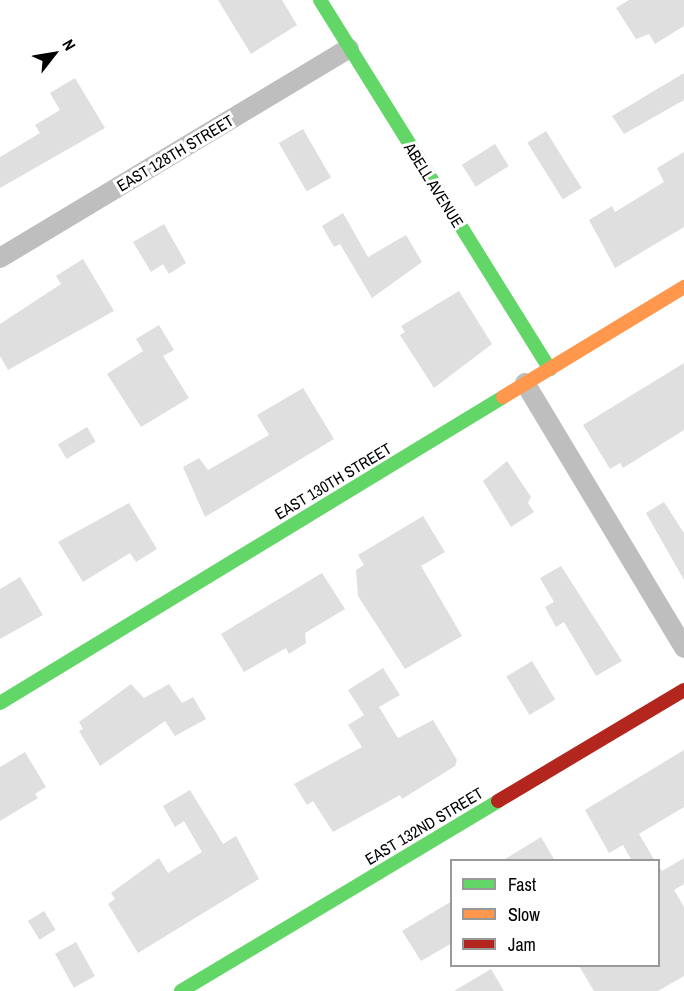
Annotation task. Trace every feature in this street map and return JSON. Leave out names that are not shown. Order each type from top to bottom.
[{"type":"street","name":"ABELL AVENUE","points":[[320,0],[550,369]]},
{"type":"street","name":"EAST 128TH STREET","points":[[0,258],[349,48]]},
{"type":"street","name":"EAST 130TH STREET","points":[[0,703],[684,287]]},
{"type":"street","points":[[525,383],[684,648]]},
{"type":"street","name":"EAST 132ND STREET","points":[[181,991],[684,690]]},
{"type":"building","points":[[218,0],[282,0],[297,25],[251,54]]},
{"type":"building","points":[[629,0],[684,0],[684,26],[655,44],[649,34],[636,39],[616,8]]},
{"type":"building","points":[[684,73],[684,100],[624,134],[612,116]]},
{"type":"building","points":[[75,78],[105,128],[0,188],[0,157],[40,133],[35,125],[60,110],[50,93]]},
{"type":"building","points":[[303,129],[331,177],[307,191],[279,143]]},
{"type":"building","points":[[546,131],[582,188],[563,199],[527,143]]},
{"type":"building","points":[[495,144],[509,166],[476,187],[462,165]]},
{"type":"building","points":[[684,152],[684,227],[615,268],[589,220],[612,206],[615,212],[664,182],[657,168]]},
{"type":"building","points":[[343,213],[368,257],[406,235],[422,262],[372,298],[340,244],[334,247],[322,226]]},
{"type":"building","points":[[164,224],[186,263],[169,274],[163,264],[151,272],[133,242]]},
{"type":"building","points":[[83,259],[114,311],[8,370],[0,356],[0,324],[61,284],[56,276]]},
{"type":"building","points":[[459,291],[492,344],[434,388],[400,335],[405,332],[401,326]]},
{"type":"building","points":[[159,325],[174,350],[163,356],[189,398],[141,427],[107,374],[143,351],[136,339]]},
{"type":"building","points":[[684,363],[684,430],[623,468],[620,463],[610,469],[583,425]]},
{"type":"building","points":[[303,388],[334,439],[205,517],[183,467],[199,458],[208,470],[269,435],[257,415]]},
{"type":"building","points":[[87,427],[96,442],[67,459],[58,445]]},
{"type":"building","points":[[507,461],[531,497],[528,503],[534,512],[511,527],[483,481]]},
{"type":"building","points":[[664,502],[684,533],[684,580],[646,513]]},
{"type":"building","points":[[129,503],[157,549],[136,562],[130,553],[83,582],[58,542]]},
{"type":"building","points":[[423,516],[445,552],[421,566],[462,636],[405,669],[358,596],[356,570],[364,565],[358,555]]},
{"type":"building","points":[[561,566],[622,661],[596,676],[564,622],[556,627],[545,607],[554,602],[540,578]]},
{"type":"building","points":[[322,573],[345,609],[305,633],[306,643],[289,654],[286,648],[244,672],[221,634]]},
{"type":"building","points":[[20,577],[43,615],[0,639],[0,589]]},
{"type":"building","points":[[532,661],[555,700],[529,715],[506,676]]},
{"type":"building","points":[[383,668],[400,695],[379,707],[398,738],[433,720],[457,760],[455,766],[402,799],[400,795],[333,832],[313,801],[307,805],[294,784],[362,747],[348,725],[364,715],[348,690]]},
{"type":"building","points":[[131,684],[144,698],[169,684],[182,703],[193,697],[206,719],[175,736],[165,721],[100,766],[79,731],[83,729],[79,722]]},
{"type":"building","points":[[684,750],[684,807],[639,834],[654,859],[631,859],[623,845],[609,853],[585,810]]},
{"type":"building","points":[[25,752],[46,787],[35,794],[38,798],[0,821],[0,767]]},
{"type":"building","points":[[190,790],[223,844],[236,836],[259,879],[138,953],[108,904],[115,899],[111,893],[159,858],[168,873],[202,852],[184,821],[175,827],[163,806]]},
{"type":"building","points":[[541,837],[554,859],[505,859]]},
{"type":"building","points":[[684,858],[684,884],[674,890],[684,907],[684,976],[658,991],[594,991],[580,967],[660,967],[660,868],[662,871]]},
{"type":"building","points":[[450,902],[450,944],[421,961],[402,931]]},
{"type":"building","points":[[44,911],[56,930],[40,940],[28,921]]},
{"type":"building","points":[[76,942],[95,976],[74,988],[55,954]]},
{"type":"building","points":[[491,969],[504,991],[454,991]]},
{"type":"traffic: fast","points":[[320,0],[550,369]]},
{"type":"traffic: fast","points":[[0,703],[503,397]]},
{"type":"traffic: fast","points":[[181,991],[498,801]]},
{"type":"traffic: slow","points":[[503,397],[684,287]]},
{"type":"traffic: jam","points":[[498,801],[684,690]]}]
